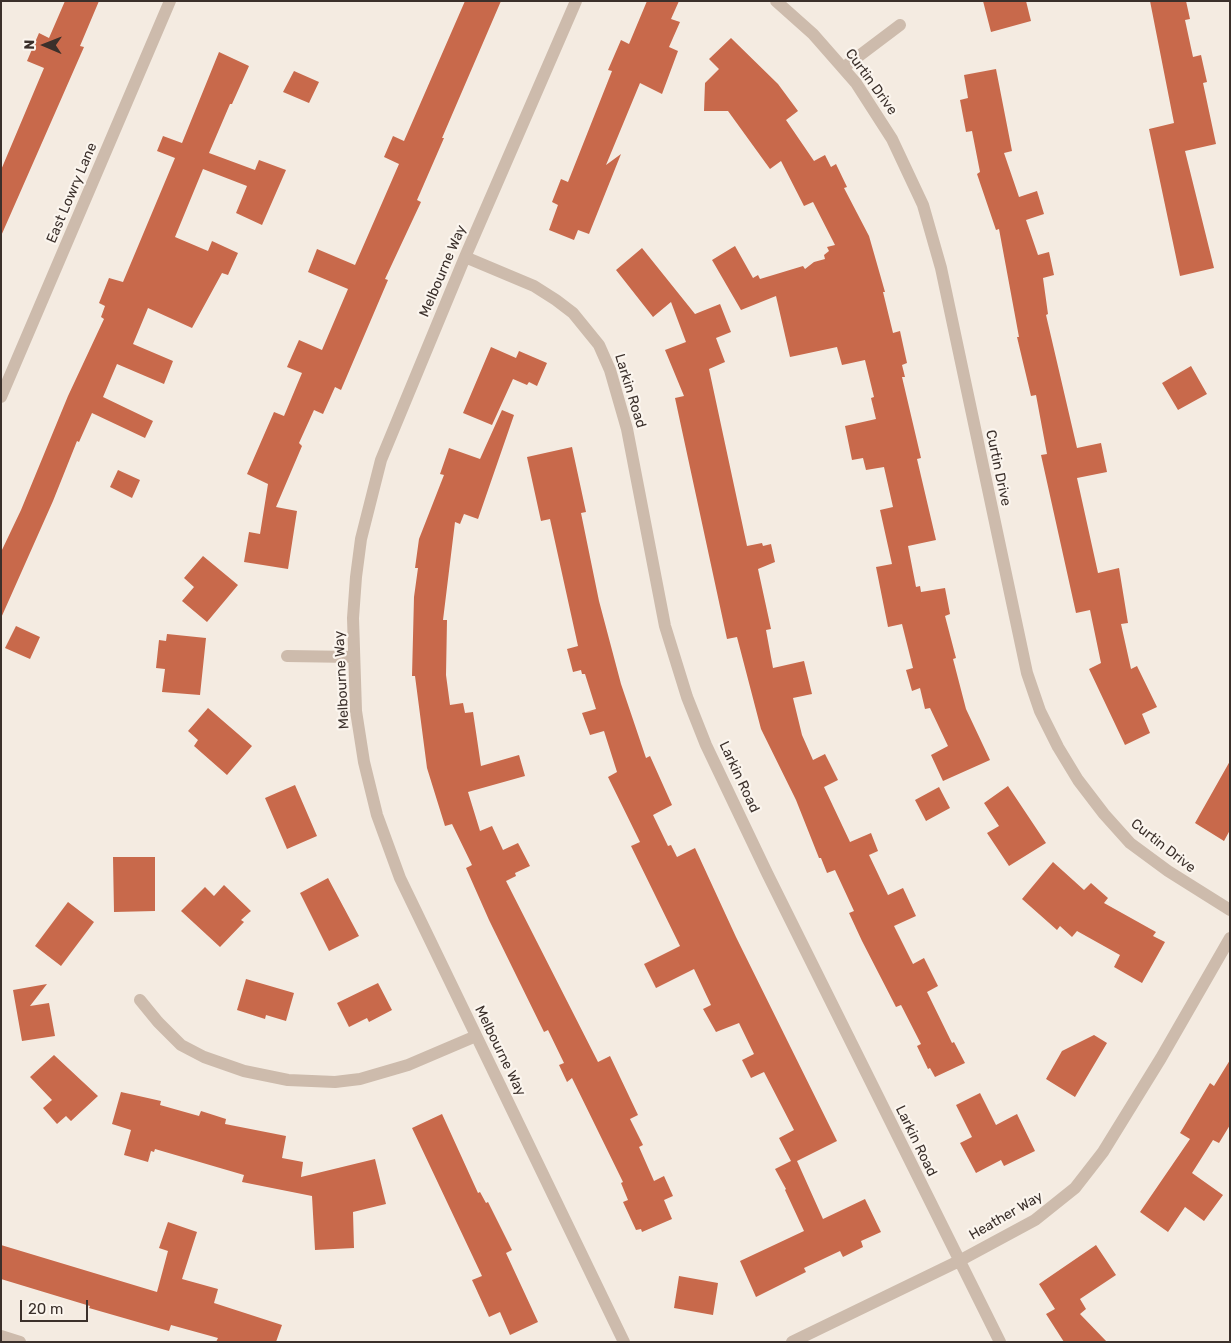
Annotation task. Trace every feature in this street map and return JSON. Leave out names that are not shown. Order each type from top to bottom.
[{"type":"street","name":"East Lowry Lane","points":[[1,397],[170,1]]},
{"type":"street","name":"Melbourne Way","points":[[576,1],[465,257],[388,443],[370,500],[356,577],[354,657],[356,711],[364,762],[377,816],[400,878],[624,1342]]},
{"type":"street","name":"Curtin Drive","points":[[776,1],[813,34],[843,68],[892,139],[908,168],[932,233],[1018,635],[1027,673],[1040,711],[1078,780],[1104,814],[1130,843],[1168,871],[1230,910]]},
{"type":"street","points":[[843,68],[900,24]]},
{"type":"street","name":"Larkin Road","points":[[465,257],[534,286],[556,300],[573,313],[599,345],[610,370],[627,429],[665,626],[687,697],[706,744],[772,882],[1000,1342]]},
{"type":"street","points":[[287,656],[354,657]]},
{"type":"street","name":"Heather Way","points":[[792,1342],[959,1261],[1035,1220],[1075,1188],[1104,1152],[1156,1067],[1230,938]]},
{"type":"street","points":[[140,1000],[158,1022],[181,1045],[204,1057],[244,1071],[288,1080],[328,1082],[360,1079],[408,1065],[476,1036]]},
{"type":"street","points":[[1,1336],[20,1342]]},
{"type":"building","points":[[65,1],[99,1],[80,46],[84,47],[1,236],[1,170],[44,68],[27,61],[39,33],[49,38]]},
{"type":"building","points":[[465,1],[501,1],[417,200],[421,202],[385,279],[388,280],[341,390],[335,387],[323,414],[314,410],[299,443],[302,446],[276,507],[297,511],[288,569],[244,562],[249,532],[260,534],[268,484],[247,474],[274,412],[284,416],[302,373],[287,367],[299,340],[322,350],[348,289],[308,272],[317,249],[355,265],[399,164],[384,157],[393,136],[404,141]]},
{"type":"building","points":[[647,1],[679,1],[671,19],[680,22],[669,47],[678,51],[662,94],[640,83],[606,165],[621,154],[589,234],[578,230],[574,240],[549,230],[558,205],[552,202],[561,179],[568,182],[612,71],[608,70],[621,40],[629,44]]},
{"type":"building","points":[[983,1],[1026,1],[1031,21],[991,32]]},
{"type":"building","points":[[1150,1],[1186,1],[1190,19],[1185,20],[1193,57],[1201,55],[1207,82],[1203,83],[1216,144],[1185,151],[1214,268],[1180,276],[1149,129],[1174,123]]},
{"type":"building","points":[[731,38],[778,84],[798,111],[786,120],[814,161],[825,155],[831,167],[836,164],[847,187],[844,188],[869,236],[885,292],[883,292],[893,333],[900,331],[907,363],[902,365],[905,377],[902,377],[921,458],[917,459],[936,540],[908,546],[916,587],[920,586],[921,592],[945,588],[950,614],[945,616],[956,658],[953,659],[966,709],[990,760],[943,781],[931,755],[948,746],[930,708],[925,709],[920,688],[912,691],[906,670],[913,668],[902,624],[888,627],[876,567],[892,564],[880,510],[893,507],[884,467],[866,470],[863,458],[852,460],[845,426],[876,419],[871,398],[874,397],[865,360],[842,365],[837,347],[790,357],[776,296],[741,310],[712,260],[735,246],[753,278],[758,275],[760,279],[803,266],[805,269],[814,262],[825,259],[824,255],[829,251],[827,247],[835,245],[813,202],[804,206],[781,161],[770,169],[728,111],[704,111],[705,83],[719,69],[709,59]]},
{"type":"building","points":[[219,52],[249,66],[209,153],[255,170],[259,160],[286,170],[262,225],[236,213],[247,186],[203,169],[175,237],[208,251],[212,241],[238,253],[228,275],[222,273],[192,328],[148,308],[133,344],[173,361],[164,384],[117,364],[103,397],[153,421],[145,438],[92,413],[79,442],[77,441],[53,501],[1,618],[1,552],[21,510],[68,396],[104,319],[101,317],[105,306],[99,303],[109,278],[123,282],[175,158],[157,151],[163,136],[182,143]]},
{"type":"building","points":[[996,69],[1012,151],[1004,153],[1019,197],[1037,191],[1044,214],[1026,220],[1038,255],[1049,252],[1054,275],[1043,278],[1048,314],[1046,315],[1077,448],[1101,443],[1107,472],[1077,478],[1098,573],[1119,568],[1128,623],[1121,624],[1131,669],[1137,666],[1157,707],[1142,714],[1150,733],[1125,745],[1089,669],[1101,663],[1090,610],[1076,613],[1041,455],[1047,454],[1036,395],[1031,396],[1017,337],[1019,337],[999,229],[996,230],[977,174],[980,172],[972,131],[966,132],[960,100],[968,98],[964,75]]},
{"type":"building","points":[[294,71],[319,82],[309,103],[283,92]]},
{"type":"building","points":[[642,248],[695,314],[720,304],[731,332],[716,338],[725,362],[709,369],[747,546],[762,543],[763,546],[771,544],[775,562],[758,569],[771,629],[766,630],[773,668],[804,661],[812,694],[793,698],[802,735],[813,760],[825,754],[838,780],[824,787],[850,842],[871,833],[878,851],[869,855],[888,895],[903,888],[916,916],[894,926],[913,964],[924,958],[938,986],[927,992],[952,1043],[954,1042],[965,1063],[935,1077],[930,1068],[928,1069],[917,1046],[921,1044],[901,1005],[896,1007],[862,941],[849,913],[854,911],[835,870],[827,873],[821,858],[819,858],[796,800],[761,729],[737,637],[727,639],[675,398],[684,396],[665,350],[686,342],[671,302],[653,317],[616,270]]},
{"type":"building","points":[[491,347],[516,358],[519,351],[547,363],[537,386],[529,382],[527,385],[513,379],[492,425],[463,413]]},
{"type":"building","points":[[1191,366],[1207,394],[1178,410],[1162,383]]},
{"type":"building","points":[[502,410],[514,415],[478,519],[464,514],[460,524],[455,522],[443,620],[447,620],[446,675],[450,705],[463,703],[465,713],[473,712],[481,766],[519,755],[525,776],[468,792],[480,831],[492,826],[503,850],[518,843],[530,866],[515,873],[516,876],[506,881],[598,1062],[610,1056],[638,1115],[630,1119],[643,1145],[639,1147],[654,1181],[664,1176],[673,1196],[664,1200],[672,1219],[642,1232],[641,1229],[636,1230],[623,1202],[628,1200],[621,1183],[623,1182],[572,1078],[567,1082],[559,1065],[564,1063],[548,1030],[544,1032],[489,920],[466,868],[472,865],[452,824],[445,826],[427,768],[415,676],[412,676],[414,597],[418,568],[415,568],[419,539],[444,475],[440,474],[449,448],[480,459]]},
{"type":"building","points":[[572,447],[586,512],[581,513],[599,601],[621,684],[646,758],[650,756],[672,805],[653,815],[668,846],[671,845],[677,857],[695,848],[736,937],[837,1141],[797,1161],[823,1219],[865,1199],[881,1232],[861,1241],[863,1247],[843,1257],[840,1251],[804,1268],[806,1272],[756,1297],[740,1261],[804,1231],[775,1169],[791,1161],[779,1138],[794,1130],[764,1072],[751,1078],[742,1060],[754,1054],[739,1023],[716,1032],[703,1009],[711,1005],[694,969],[656,988],[644,964],[680,946],[631,846],[640,842],[608,777],[617,772],[604,731],[590,735],[582,713],[596,709],[585,674],[582,674],[581,670],[573,672],[567,649],[578,646],[550,519],[541,521],[527,457]]},
{"type":"building","points":[[118,470],[140,480],[132,498],[110,487]]},
{"type":"building","points":[[203,556],[238,585],[207,622],[182,601],[194,587],[184,578]]},
{"type":"building","points":[[16,626],[40,637],[30,659],[5,648]]},
{"type":"building","points":[[167,634],[206,638],[200,695],[162,692],[165,669],[156,668],[159,640],[166,641]]},
{"type":"building","points":[[208,708],[252,746],[227,775],[194,746],[198,740],[188,731]]},
{"type":"building","points":[[1230,761],[1230,830],[1224,841],[1195,823]]},
{"type":"building","points":[[295,785],[317,836],[287,849],[265,798]]},
{"type":"building","points":[[1008,786],[1046,843],[1009,866],[987,833],[999,826],[984,803]]},
{"type":"building","points":[[939,787],[950,808],[926,821],[915,800]]},
{"type":"building","points":[[113,857],[155,857],[155,911],[114,912]]},
{"type":"building","points":[[1053,862],[1084,890],[1091,883],[1108,898],[1104,903],[1156,932],[1153,936],[1165,942],[1142,983],[1114,967],[1120,955],[1077,931],[1072,937],[1060,926],[1057,930],[1022,899]]},
{"type":"building","points":[[328,878],[359,936],[329,951],[300,893]]},
{"type":"building","points":[[224,885],[251,911],[241,920],[244,922],[220,947],[181,911],[205,887],[214,896]]},
{"type":"building","points":[[68,902],[94,922],[61,966],[35,946]]},
{"type":"building","points":[[246,979],[294,993],[286,1021],[266,1015],[265,1019],[237,1010]]},
{"type":"building","points":[[378,983],[392,1010],[369,1022],[367,1018],[349,1027],[337,1003]]},
{"type":"building","points":[[47,984],[30,1006],[49,1003],[55,1036],[22,1041],[13,990]]},
{"type":"building","points":[[1094,1035],[1107,1043],[1075,1097],[1046,1079],[1062,1051]]},
{"type":"building","points":[[54,1055],[98,1096],[71,1121],[66,1116],[57,1124],[43,1108],[52,1100],[30,1077]]},
{"type":"building","points":[[1230,1060],[1230,1125],[1219,1143],[1213,1140],[1192,1173],[1223,1195],[1204,1221],[1185,1207],[1168,1232],[1140,1212],[1190,1139],[1180,1133],[1210,1083],[1214,1086]]},
{"type":"building","points":[[121,1092],[161,1101],[160,1105],[199,1116],[201,1111],[226,1119],[225,1124],[286,1136],[282,1158],[303,1162],[301,1177],[375,1159],[386,1204],[353,1212],[354,1248],[315,1250],[312,1196],[242,1182],[244,1175],[155,1149],[154,1152],[151,1151],[148,1162],[124,1155],[131,1130],[112,1124]]},
{"type":"building","points":[[980,1093],[996,1125],[1017,1114],[1035,1151],[1004,1166],[1001,1160],[976,1173],[960,1143],[972,1137],[956,1105]]},
{"type":"building","points":[[442,1114],[478,1193],[480,1192],[486,1203],[488,1202],[512,1250],[506,1253],[538,1322],[510,1335],[500,1312],[489,1317],[472,1280],[482,1276],[412,1128]]},
{"type":"building","points":[[168,1222],[197,1232],[182,1279],[218,1289],[214,1303],[282,1325],[276,1342],[216,1342],[218,1338],[171,1325],[169,1331],[89,1308],[90,1306],[1,1279],[1,1245],[157,1292],[168,1251],[159,1248]]},
{"type":"building","points":[[1096,1245],[1116,1275],[1080,1299],[1086,1309],[1080,1314],[1107,1342],[1064,1342],[1046,1314],[1055,1309],[1039,1284]]},
{"type":"building","points":[[679,1276],[718,1283],[713,1315],[674,1308]]}]
